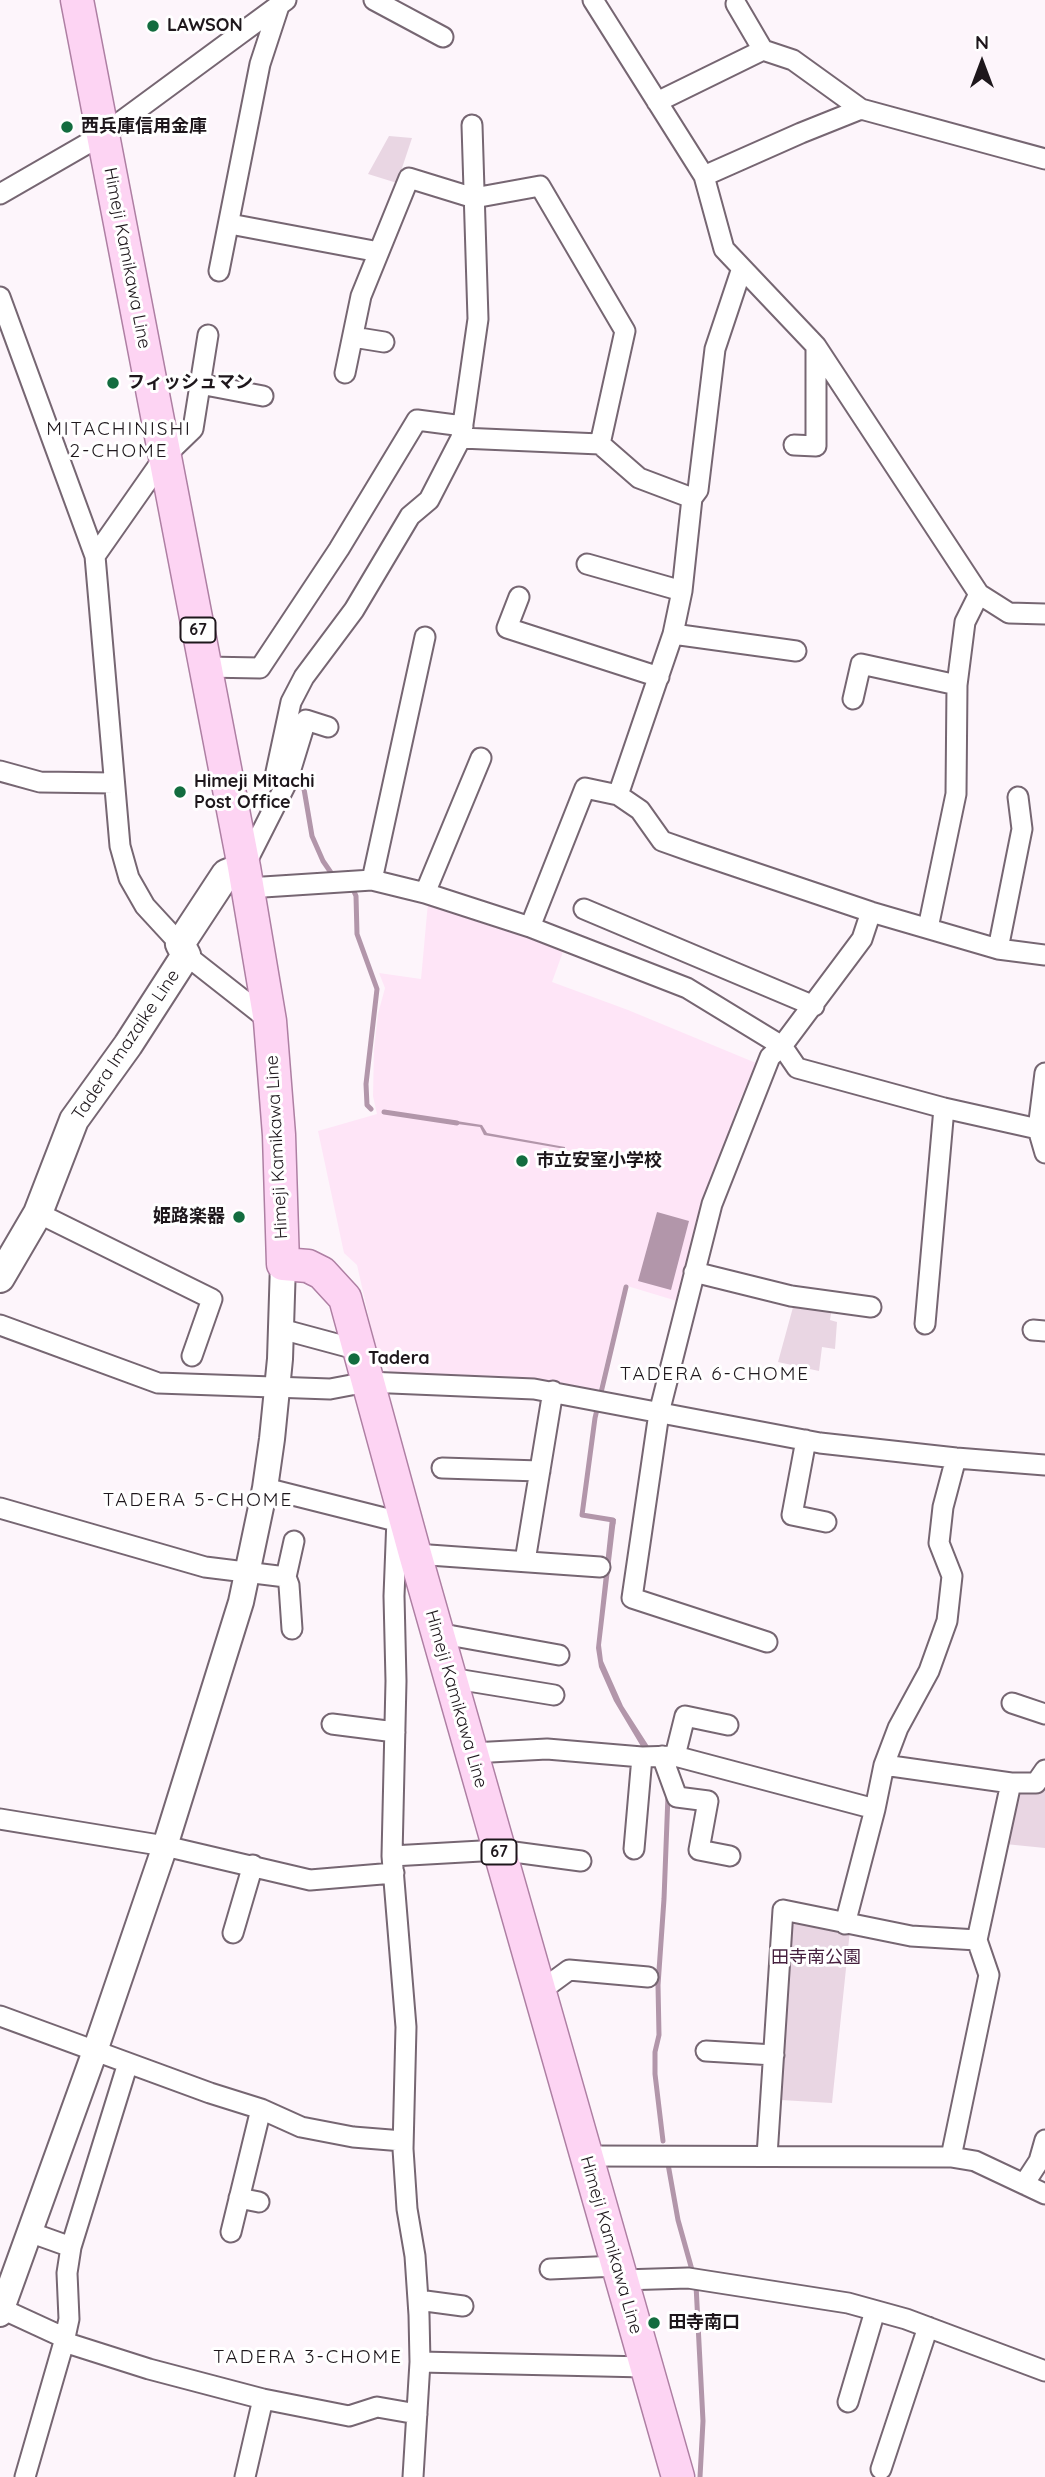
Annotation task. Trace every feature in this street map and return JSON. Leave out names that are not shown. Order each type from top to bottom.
[{"type":"main road","name":"Himeji Kamikawa Line","points":[[77,0],[246,878],[270,1021],[279,1135],[283,1264],[308,1266],[322,1273],[345,1298],[368,1382],[397,1508],[415,1554],[438,1633],[678,2477]]},
{"type":"main road","name":"Tadera Imazaike Line","points":[[0,1278],[38,1213],[75,1120],[128,1045],[226,874],[246,878]]},
{"type":"street","points":[[374,0],[443,37]]},
{"type":"street","points":[[593,0],[704,176],[724,249],[816,346],[979,594],[1009,613],[1045,614]]},
{"type":"street","points":[[0,194],[104,134],[282,3]]},
{"type":"street","points":[[219,271],[260,65],[282,3]]},
{"type":"street","points":[[736,4],[763,50],[793,60],[861,109],[1045,159]]},
{"type":"street","points":[[657,102],[763,50]]},
{"type":"street","points":[[704,176],[801,132],[861,109]]},
{"type":"street","points":[[276,772],[291,702],[304,677],[354,610],[410,516],[429,500],[462,432],[478,319],[471,125]]},
{"type":"street","points":[[345,373],[361,296],[409,178],[474,198],[540,186],[625,331],[600,444]]},
{"type":"street","points":[[230,224],[379,252]]},
{"type":"street","points":[[618,795],[673,634],[682,591],[692,498],[698,490],[715,349],[742,268]]},
{"type":"street","points":[[0,297],[95,556],[120,846],[129,878],[145,906],[183,949],[270,1021]]},
{"type":"street","points":[[95,556],[165,456],[193,429],[208,335]]},
{"type":"street","points":[[353,337],[384,342]]},
{"type":"street","points":[[794,445],[816,446],[816,346]]},
{"type":"street","points":[[200,384],[263,396]]},
{"type":"street","points":[[205,667],[260,668],[339,549],[417,420],[462,432],[600,444],[639,478],[692,498]]},
{"type":"street","points":[[587,564],[682,591]]},
{"type":"street","points":[[928,928],[956,794],[957,685],[965,622],[979,594]]},
{"type":"street","points":[[519,597],[507,628],[659,677]]},
{"type":"street","points":[[673,634],[796,651]]},
{"type":"street","points":[[372,880],[425,637]]},
{"type":"street","points":[[853,699],[861,664],[957,685]]},
{"type":"street","points":[[328,727],[306,720],[287,782],[246,878],[372,880],[425,893],[530,927],[687,988],[782,1046],[797,1068],[944,1108],[1038,1129]]},
{"type":"street","points":[[425,893],[481,758]]},
{"type":"street","points":[[0,771],[40,782],[114,783]]},
{"type":"street","points":[[530,927],[585,788],[618,795],[640,810],[663,841],[871,912],[998,948],[1045,956]]},
{"type":"street","points":[[998,948],[1032,830],[1018,797]]},
{"type":"street","points":[[584,909],[642,922],[732,960],[814,1006]]},
{"type":"street","points":[[766,1642],[632,1598],[659,1413],[712,1204],[770,1057],[814,1006],[862,939],[871,912]]},
{"type":"street","points":[[1045,1073],[1038,1129],[1045,1153]]},
{"type":"street","points":[[925,1324],[944,1108]]},
{"type":"street","points":[[38,1213],[212,1299],[192,1356]]},
{"type":"street","points":[[283,1264],[277,1387],[265,1488],[248,1572],[230,1640],[165,1846],[95,2051],[1,2311],[64,2340],[149,2369],[263,2399],[349,2416],[377,2407],[417,2414]]},
{"type":"street","points":[[694,1272],[791,1296],[871,1307]]},
{"type":"street","points":[[0,1325],[158,1383],[330,1389],[368,1382],[553,1391],[806,1440],[956,1458],[1045,1465]]},
{"type":"street","points":[[281,1329],[359,1350]]},
{"type":"street","points":[[525,1561],[553,1391]]},
{"type":"street","points":[[806,1440],[792,1515],[826,1522]]},
{"type":"street","points":[[845,1924],[884,1765],[898,1728],[929,1671],[947,1621],[952,1576],[939,1543],[943,1507],[956,1458]]},
{"type":"street","points":[[442,1468],[540,1471]]},
{"type":"street","points":[[265,1488],[397,1508],[393,1865],[406,2026],[402,2141],[418,2300],[420,2362],[413,2477]]},
{"type":"street","points":[[0,1508],[205,1567],[286,1577]]},
{"type":"street","points":[[292,1629],[286,1577],[294,1541]]},
{"type":"street","points":[[415,1554],[600,1567]]},
{"type":"street","points":[[438,1633],[559,1655]]},
{"type":"street","points":[[450,1678],[554,1695]]},
{"type":"street","points":[[1012,1703],[1045,1714]]},
{"type":"street","points":[[728,1725],[685,1716],[669,1756],[677,1797],[708,1801],[699,1850],[730,1856]]},
{"type":"street","points":[[332,1724],[395,1732]]},
{"type":"street","points":[[471,1753],[547,1749],[642,1757],[669,1756],[875,1809]]},
{"type":"street","points":[[634,1849],[642,1757]]},
{"type":"street","points":[[884,1765],[1011,1783],[1036,1783],[1045,1770]]},
{"type":"street","points":[[951,2157],[989,1975],[977,1940],[1011,1783]]},
{"type":"street","points":[[0,1819],[165,1846],[310,1880],[499,1850],[581,1861]]},
{"type":"street","points":[[233,1933],[253,1865]]},
{"type":"street","points":[[767,2155],[783,1910],[911,1936],[977,1940]]},
{"type":"street","points":[[539,1992],[569,1970],[648,1977]]},
{"type":"street","points":[[0,2016],[261,2109],[301,2127],[353,2137],[402,2141]]},
{"type":"street","points":[[706,2051],[774,2055]]},
{"type":"street","points":[[25,2477],[69,2319],[67,2273],[71,2247],[128,2063]]},
{"type":"street","points":[[231,2232],[249,2200],[261,2109]]},
{"type":"street","points":[[1024,2184],[1039,2161],[1045,2140]]},
{"type":"street","points":[[586,2155],[951,2157],[975,2161],[1045,2194]]},
{"type":"street","points":[[29,2232],[71,2247]]},
{"type":"street","points":[[550,2269],[693,2279],[848,2303],[928,2328],[1045,2371]]},
{"type":"street","points":[[418,2300],[463,2306]]},
{"type":"street","points":[[848,2402],[875,2311]]},
{"type":"street","points":[[881,2469],[904,2431],[928,2328]]},
{"type":"street","points":[[420,2362],[646,2367]]},
{"type":"street","points":[[245,2477],[263,2399]]},
{"type":"shaded area","name":"市立安室小学校","points":[[428,903],[564,949],[552,982],[756,1063],[736,1110],[677,1301],[624,1285],[598,1393],[394,1376],[378,1358],[357,1265],[344,1253],[318,1131],[377,1114],[373,1096],[374,1049],[378,1014],[385,988],[379,973],[421,979]]},
{"type":"shaded area","points":[[450,1120],[482,1125],[487,1133],[565,1149],[484,1135],[480,1127],[450,1123]]},
{"type":"shaded area","points":[[657,1212],[689,1221],[671,1290],[638,1281]]},
{"type":"shaded area","points":[[610,1518],[616,1519],[601,1645],[603,1661],[623,1706],[650,1748],[642,1748],[614,1701],[599,1667],[596,1648]]},
{"type":"green space","points":[[389,136],[412,138],[397,183],[368,174]]},
{"type":"green space","points":[[795,1300],[832,1307],[830,1320],[837,1322],[835,1349],[822,1347],[819,1371],[778,1362]]},
{"type":"green space","points":[[1045,1785],[1045,1848],[1005,1844],[1016,1793]]},
{"type":"green space","name":"田寺南公園","points":[[795,1923],[850,1930],[832,2103],[781,2100],[786,1933]]},
{"type":"waterway","points":[[297,784],[304,789],[312,836],[323,861],[334,877]]},
{"type":"waterway","points":[[352,887],[356,896],[357,934],[377,989],[366,1084],[367,1105],[371,1109]]},
{"type":"waterway","points":[[384,1112],[457,1123]]},
{"type":"waterway","points":[[613,1523],[613,1520],[582,1515],[595,1418],[626,1287]]},
{"type":"waterway","points":[[663,2141],[655,2052],[659,2035],[658,1985],[668,1795]]},
{"type":"waterway","points":[[668,2164],[678,2220],[692,2270]]},
{"type":"waterway","points":[[696,2285],[703,2421],[700,2477]]},
{"type":"place","name":"LAWSON","points":[[153,26]]},
{"type":"place","name":"西兵庫信用金庫","points":[[67,127]]},
{"type":"place","name":"フィッシュマン","points":[[113,383]]},
{"type":"place","name":"Himeji Mitachi Post Office","points":[[180,792]]},
{"type":"place","name":"市立安室小学校","points":[[522,1161]]},
{"type":"place","name":"姫路楽器","points":[[239,1217]]},
{"type":"place","name":"Tadera","points":[[354,1359]]},
{"type":"place","name":"田寺南口","points":[[654,2323]]},
{"type":"district","name":"MITACHINISHI 2-CHOME","points":[[119,440]]},
{"type":"district","name":"TADERA 6-CHOME","points":[[715,1374]]},
{"type":"district","name":"TADERA 5-CHOME","points":[[198,1500]]},
{"type":"district","name":"TADERA 3-CHOME","points":[[308,2357]]}]
